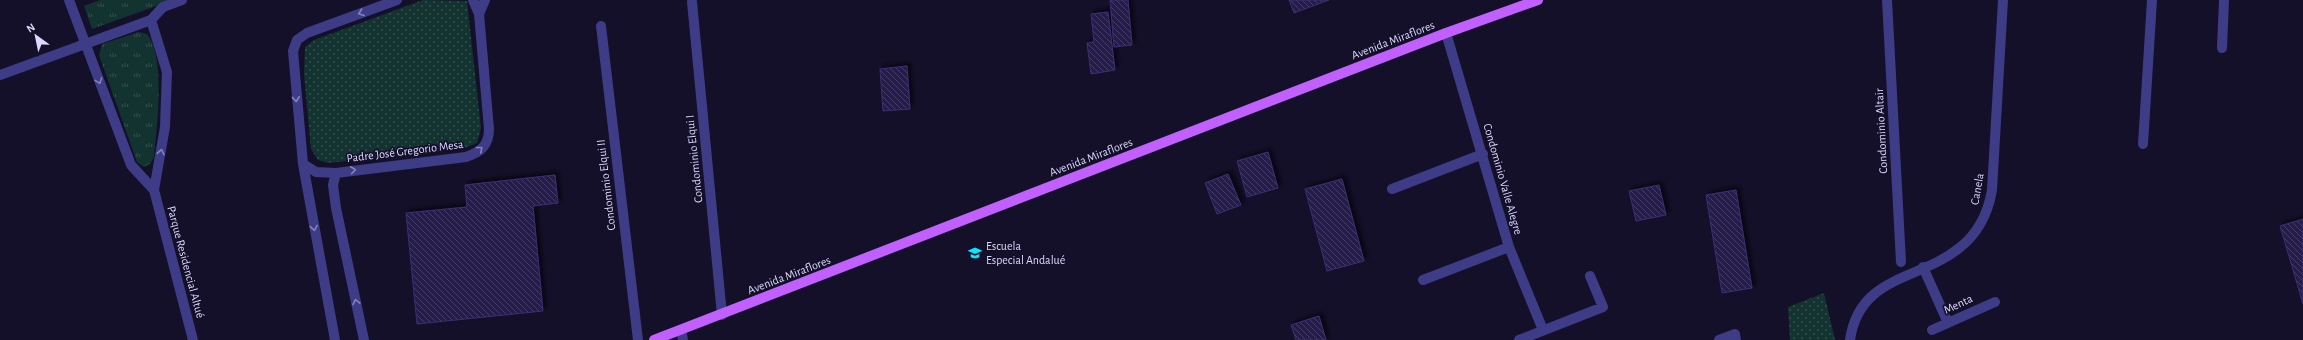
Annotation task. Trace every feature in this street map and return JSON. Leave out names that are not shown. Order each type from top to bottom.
[{"type":"main road","name":"Avenida Miraflores","points":[[654,340],[682,335],[722,315],[1446,33],[1538,0]]},
{"type":"street","points":[[69,0],[131,165],[154,190]]},
{"type":"street","points":[[0,75],[151,20],[163,7],[182,0]]},
{"type":"street","points":[[335,340],[304,164],[292,63],[294,46],[301,36],[307,33],[397,0]]},
{"type":"street","name":"Padre José Gregorio Mesa","points":[[304,164],[316,172],[336,173],[466,157],[478,152],[486,146],[489,129],[479,14],[473,0]]},
{"type":"street","name":"Padre José Gregorio Mesa","points":[[479,14],[485,0]]},
{"type":"street","name":"Condominio Altair","points":[[1887,0],[1901,262]]},
{"type":"street","name":"Canela","points":[[1850,340],[1855,323],[1870,299],[1892,282],[1945,258],[1968,240],[1981,223],[1990,204],[2003,0]]},
{"type":"street","points":[[2143,144],[2152,0]]},
{"type":"street","points":[[2222,48],[2224,0]]},
{"type":"street","name":"Condominio Elqui I","points":[[692,2],[722,315]]},
{"type":"street","points":[[151,20],[167,72],[165,126],[154,190]]},
{"type":"street","name":"Condominio Elqui II","points":[[600,26],[638,340]]},
{"type":"street","name":"Condominio Valle Alegre","points":[[1446,33],[1483,154],[1509,247],[1543,330]]},
{"type":"street","points":[[1392,189],[1483,154]]},
{"type":"street","name":"Padre José Gregorio Mesa","points":[[336,173],[333,185],[336,208],[364,340]]},
{"type":"street","name":"Parque Residencial Altué","points":[[154,190],[193,340]]},
{"type":"street","points":[[1423,280],[1509,247]]},
{"type":"street","points":[[1923,267],[1948,323]]},
{"type":"street","points":[[1519,340],[1602,307],[1590,276]]},
{"type":"street","name":"Menta","points":[[1932,330],[1995,302]]},
{"type":"street","points":[[1719,340],[1735,337]]},
{"type":"green space","points":[[100,0],[173,0],[92,29],[84,6]]},
{"type":"green space","points":[[423,0],[467,1],[481,128],[477,143],[462,149],[328,163],[318,160],[311,149],[304,74],[305,47],[314,40]]},
{"type":"green space","points":[[139,32],[147,34],[153,45],[157,59],[159,93],[154,157],[150,164],[144,167],[137,162],[99,55],[102,44]]},
{"type":"green space","points":[[1824,293],[1835,340],[1790,340],[1788,307]]},
{"type":"building","points":[[1110,0],[1128,0],[1132,45],[1114,47]]},
{"type":"building","points":[[1289,0],[1329,0],[1294,13]]},
{"type":"building","points":[[1108,12],[1115,70],[1091,74],[1087,43],[1094,42],[1091,14]]},
{"type":"building","points":[[907,66],[910,109],[883,111],[880,69]]},
{"type":"building","points":[[1268,152],[1278,188],[1247,197],[1237,161]]},
{"type":"building","points":[[1228,174],[1241,205],[1217,214],[1205,183]]},
{"type":"building","points":[[555,175],[558,203],[533,206],[543,311],[417,324],[406,213],[467,207],[465,185]]},
{"type":"building","points":[[1342,179],[1364,261],[1327,271],[1305,189]]},
{"type":"building","points":[[1659,185],[1666,215],[1636,221],[1629,191]]},
{"type":"building","points":[[1736,190],[1752,288],[1722,293],[1706,195]]},
{"type":"building","points":[[2303,219],[2303,304],[2280,226]]},
{"type":"building","points":[[1319,316],[1326,340],[1296,340],[1291,325]]},
{"type":"place","name":"Escuela Especial Andalué","points":[[975,253]]}]
